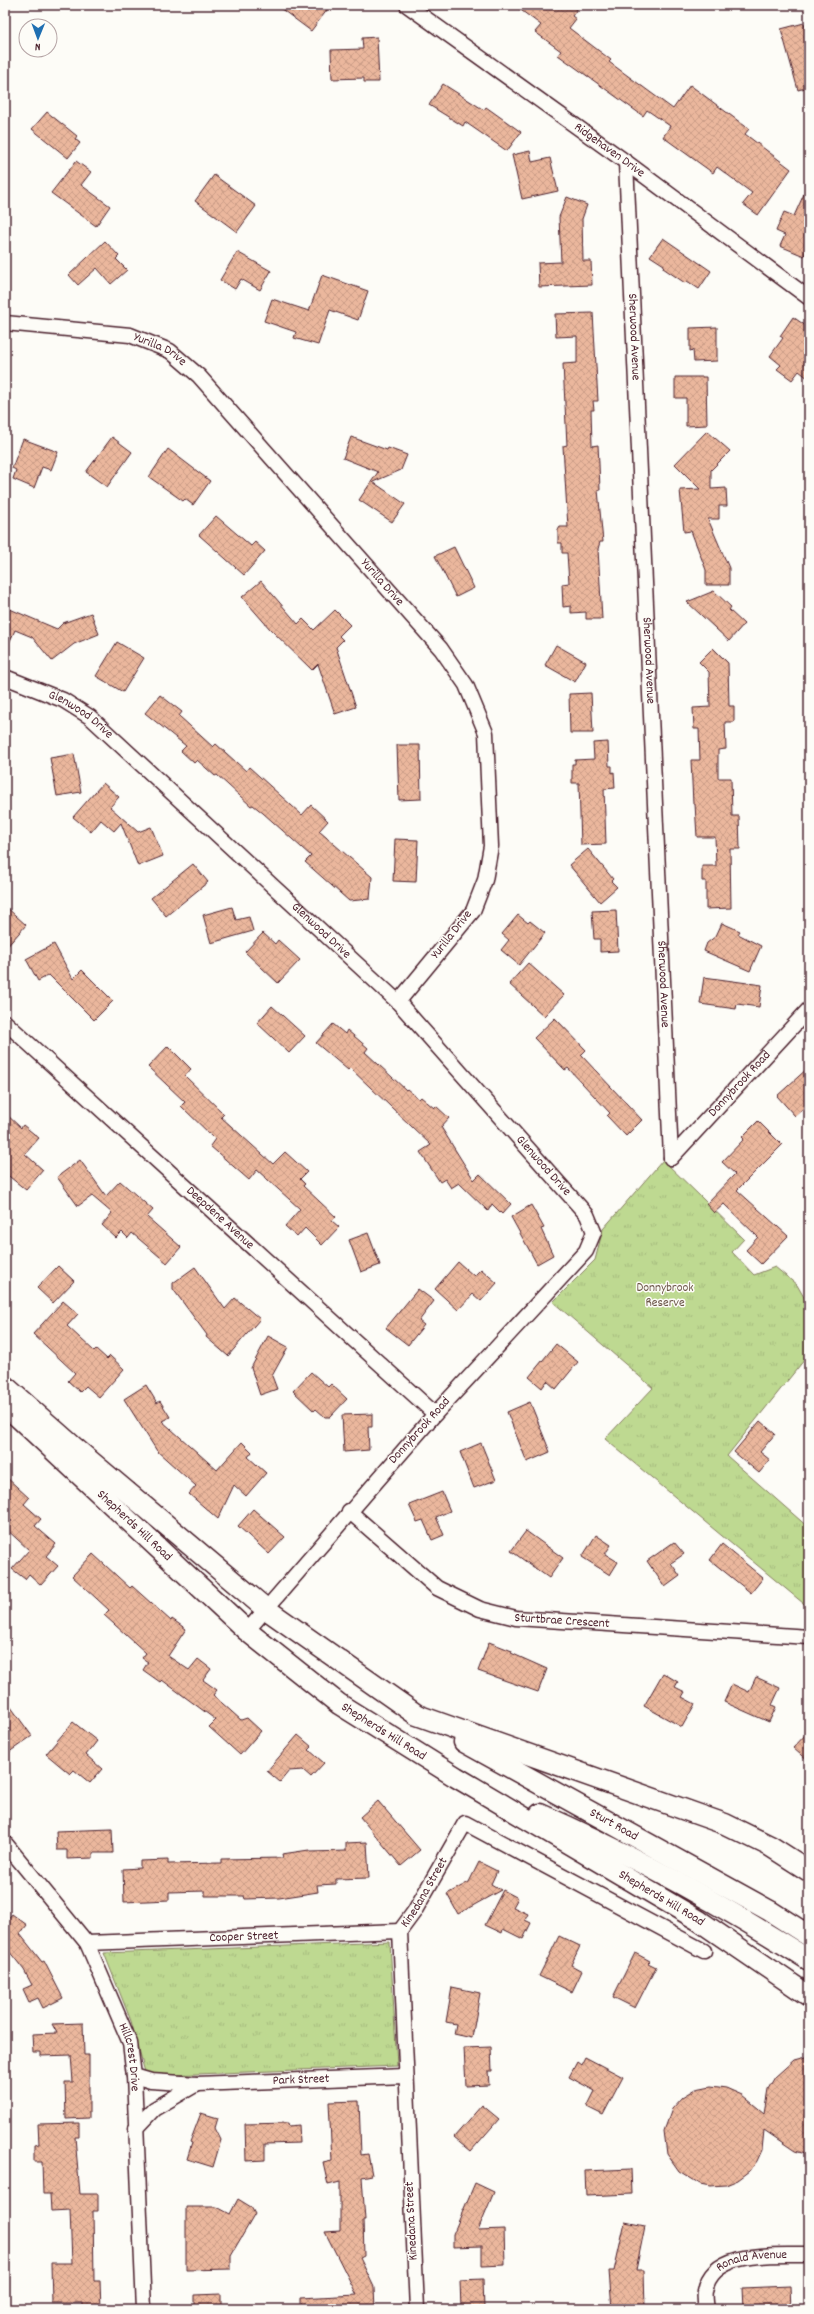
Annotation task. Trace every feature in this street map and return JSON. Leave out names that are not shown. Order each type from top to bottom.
[{"type":"main road","name":"Shepherds Hill Road","points":[[6,1394],[266,1609],[417,1715],[725,1824],[770,1846],[809,1871]]},
{"type":"main road","name":"Shepherds Hill Road","points":[[6,1394],[247,1631],[339,1704],[456,1777],[698,1920],[809,1996]]},
{"type":"main road","name":"Sturt Road","points":[[417,1715],[770,1911],[809,1936]]},
{"type":"main road","name":"Sturt Road","points":[[456,1777],[583,1833],[772,1936],[809,1960]]},
{"type":"street","name":"Ridgehaven Drive","points":[[407,5],[626,162],[809,298]]},
{"type":"street","name":"Sherwood Avenue","points":[[626,162],[671,1158]]},
{"type":"street","name":"Yurilla Drive","points":[[5,323],[130,335],[170,351],[199,376],[436,644],[466,685],[486,733],[491,846],[485,880],[473,911],[398,1002]]},
{"type":"street","name":"Glenwood Drive","points":[[5,677],[63,700],[90,718],[398,1002],[587,1215],[594,1232]]},
{"type":"street","name":"Donnybrook Road","points":[[671,1158],[809,1009]]},
{"type":"street","name":"Deepdene Avenue","points":[[5,1022],[434,1414]]},
{"type":"street","name":"Donnybrook Road","points":[[247,1631],[434,1414],[586,1251],[594,1232]]},
{"type":"street","name":"Sturtbrae Crescent","points":[[349,1511],[437,1588],[480,1609],[516,1618],[809,1638]]},
{"type":"street","name":"Kinedana Street","points":[[417,2309],[405,2076],[400,1931],[414,1912],[465,1823],[704,1951]]},
{"type":"street","name":"Hillcrest Drive","points":[[5,1843],[87,1943],[130,2044],[134,2076],[135,2129],[144,2309]]},
{"type":"street","name":"Cooper Street","points":[[87,1943],[400,1931]]},
{"type":"street","name":"Park Street","points":[[134,2076],[151,2081],[197,2084],[405,2076]]},
{"type":"street","name":"Park Street","points":[[135,2129],[154,2109],[197,2084]]},
{"type":"street","name":"Ronald Avenue","points":[[706,2309],[705,2291],[708,2282],[714,2272],[725,2263],[737,2258],[809,2255]]},
{"type":"green space","name":"Donnybrook Reserve","points":[[663,1160],[744,1239],[732,1252],[754,1275],[775,1267],[797,1285],[809,1306],[809,1354],[727,1456],[809,1528],[809,1608],[605,1439],[653,1388],[553,1302],[595,1260],[603,1229]]},
{"type":"green space","points":[[390,1942],[397,2066],[146,2076],[131,2021],[104,1953]]},
{"type":"building","points":[[276,5],[331,5],[311,31]]},
{"type":"building","points":[[514,5],[580,5],[572,16],[576,19],[569,28],[611,60],[609,62],[673,109],[690,85],[749,129],[745,134],[791,169],[758,215],[743,204],[752,193],[717,167],[713,173],[663,137],[670,126],[647,110],[643,116],[558,55],[561,51],[535,32],[541,25]]},
{"type":"building","points":[[804,23],[809,42],[809,87],[798,90],[781,29]]},
{"type":"building","points":[[377,37],[379,82],[364,82],[364,78],[332,79],[331,50],[363,49],[362,38]]},
{"type":"building","points":[[443,84],[484,110],[486,107],[521,132],[507,151],[465,122],[463,126],[429,105]]},
{"type":"building","points":[[47,112],[77,136],[75,139],[80,143],[68,158],[32,129]]},
{"type":"building","points":[[530,151],[532,162],[550,158],[558,191],[522,199],[512,155]]},
{"type":"building","points":[[76,161],[91,172],[81,185],[110,206],[96,226],[51,193]]},
{"type":"building","points":[[214,175],[256,206],[237,232],[195,201]]},
{"type":"building","points":[[809,183],[809,244],[804,256],[780,246],[785,235],[776,231],[784,212],[794,216]]},
{"type":"building","points":[[567,197],[587,205],[582,219],[583,261],[591,261],[592,285],[539,287],[538,263],[561,262],[559,217]]},
{"type":"building","points":[[663,238],[711,271],[699,289],[687,281],[685,283],[663,268],[664,265],[650,256]]},
{"type":"building","points":[[105,241],[119,256],[116,259],[127,270],[111,284],[97,268],[78,285],[69,275]]},
{"type":"building","points":[[237,252],[271,271],[260,290],[241,279],[235,289],[220,280]]},
{"type":"building","points":[[322,275],[368,291],[358,320],[330,310],[318,345],[294,338],[296,332],[264,321],[272,299],[309,311]]},
{"type":"building","points":[[593,313],[598,401],[593,401],[594,410],[591,410],[592,446],[598,445],[600,490],[598,490],[603,542],[600,542],[598,549],[602,619],[586,619],[586,612],[571,613],[571,606],[563,607],[562,584],[569,583],[567,553],[562,553],[562,543],[558,543],[558,530],[560,527],[568,527],[563,446],[567,445],[563,364],[577,363],[577,336],[556,337],[555,314]]},
{"type":"building","points":[[793,317],[809,328],[809,379],[799,371],[792,380],[777,369],[781,365],[770,356],[783,338],[780,336]]},
{"type":"building","points":[[717,327],[717,361],[694,362],[693,350],[690,351],[690,328]]},
{"type":"building","points":[[675,377],[706,377],[707,425],[686,426],[686,398],[675,398]]},
{"type":"building","points":[[707,431],[730,451],[711,470],[711,489],[726,488],[727,506],[719,506],[719,519],[708,519],[729,568],[729,585],[706,585],[706,570],[691,531],[684,532],[680,490],[700,489],[675,464]]},
{"type":"building","points":[[112,437],[132,452],[107,487],[86,472]]},
{"type":"building","points":[[351,437],[387,450],[388,448],[407,455],[401,470],[373,482],[405,504],[392,522],[359,500],[378,472],[343,458]]},
{"type":"building","points":[[23,439],[58,452],[51,470],[42,467],[34,488],[13,479],[16,470],[12,468]]},
{"type":"building","points":[[168,449],[210,481],[193,505],[185,499],[183,501],[149,477]]},
{"type":"building","points":[[216,516],[251,546],[255,542],[265,551],[244,575],[199,535]]},
{"type":"building","points":[[454,547],[474,588],[456,597],[435,556]]},
{"type":"building","points":[[261,581],[298,624],[303,619],[314,630],[335,610],[350,625],[339,636],[343,640],[336,647],[356,707],[335,714],[318,664],[312,670],[270,629],[242,597]]},
{"type":"building","points":[[714,591],[731,607],[729,610],[744,624],[729,641],[687,602]]},
{"type":"building","points":[[5,607],[57,629],[63,623],[91,613],[99,634],[74,644],[52,661],[32,637],[15,630],[5,652]]},
{"type":"building","points":[[117,642],[144,658],[123,692],[96,676]]},
{"type":"building","points":[[556,645],[586,662],[575,682],[545,665]]},
{"type":"building","points":[[713,648],[728,663],[729,706],[734,706],[734,722],[725,722],[726,749],[718,750],[718,778],[731,778],[732,816],[739,816],[740,849],[730,849],[731,908],[706,909],[706,881],[702,881],[702,866],[716,866],[715,837],[697,837],[695,804],[693,804],[691,760],[700,760],[699,729],[694,729],[693,708],[710,707],[709,672],[699,662]]},
{"type":"building","points":[[591,693],[593,733],[570,733],[569,694]]},
{"type":"building","points":[[160,695],[182,712],[179,716],[213,747],[216,744],[246,771],[249,767],[302,815],[311,805],[328,821],[319,831],[372,877],[370,899],[349,901],[305,862],[311,856],[263,813],[253,805],[251,806],[217,775],[215,776],[197,760],[194,763],[181,751],[186,746],[145,713]]},
{"type":"building","points":[[608,742],[609,766],[612,766],[612,773],[614,772],[615,788],[604,789],[606,844],[581,845],[579,783],[572,783],[572,764],[575,764],[575,760],[594,759],[593,743]]},
{"type":"building","points":[[397,745],[420,745],[421,799],[399,800]]},
{"type":"building","points":[[74,754],[81,792],[57,796],[50,758]]},
{"type":"building","points":[[103,783],[119,797],[110,807],[138,832],[151,827],[163,856],[138,866],[121,823],[114,831],[101,820],[91,832],[73,817]]},
{"type":"building","points":[[395,839],[418,840],[416,882],[393,881]]},
{"type":"building","points":[[588,849],[613,879],[611,881],[617,887],[600,902],[569,865]]},
{"type":"building","points":[[193,864],[208,882],[166,916],[151,898]]},
{"type":"building","points":[[5,906],[26,925],[5,949]]},
{"type":"building","points":[[232,907],[236,920],[249,917],[253,931],[211,943],[203,915]]},
{"type":"building","points":[[616,910],[618,951],[600,952],[600,939],[594,939],[592,911]]},
{"type":"building","points":[[518,915],[528,923],[530,921],[545,933],[519,965],[501,950],[509,940],[502,934]]},
{"type":"building","points":[[722,923],[740,931],[738,934],[761,946],[750,971],[704,951],[707,943],[716,936]]},
{"type":"building","points":[[263,933],[275,944],[278,940],[300,960],[278,983],[245,952]]},
{"type":"building","points":[[54,944],[73,979],[82,970],[113,1001],[94,1020],[49,975],[38,981],[26,959]]},
{"type":"building","points":[[528,963],[564,995],[544,1016],[509,984]]},
{"type":"building","points":[[704,977],[762,985],[759,1007],[737,1004],[736,1009],[700,1004]]},
{"type":"building","points":[[272,1006],[305,1036],[289,1053],[257,1023]]},
{"type":"building","points":[[555,1018],[586,1050],[581,1055],[642,1120],[626,1136],[607,1116],[610,1113],[568,1068],[565,1070],[534,1038]]},
{"type":"building","points":[[333,1024],[345,1034],[347,1030],[368,1048],[365,1052],[406,1090],[407,1089],[419,1099],[421,1097],[434,1108],[436,1106],[449,1118],[441,1127],[474,1180],[480,1174],[511,1204],[502,1214],[492,1204],[488,1211],[459,1183],[451,1188],[445,1179],[440,1182],[420,1152],[431,1145],[350,1068],[348,1070],[316,1043]]},
{"type":"building","points":[[168,1046],[191,1069],[185,1076],[224,1114],[221,1117],[273,1164],[285,1152],[307,1172],[300,1179],[305,1184],[303,1186],[336,1217],[332,1221],[339,1227],[322,1245],[305,1228],[297,1237],[285,1226],[300,1209],[257,1170],[249,1180],[210,1146],[215,1139],[181,1106],[185,1102],[148,1067]]},
{"type":"building","points":[[809,1067],[809,1103],[795,1116],[777,1096]]},
{"type":"building","points":[[5,1113],[21,1128],[23,1125],[39,1138],[25,1154],[43,1170],[26,1190],[5,1173]]},
{"type":"building","points":[[758,1121],[782,1145],[737,1190],[788,1236],[761,1264],[746,1250],[758,1237],[724,1204],[714,1213],[706,1204],[735,1174],[722,1162],[744,1139],[742,1137]]},
{"type":"building","points":[[80,1160],[106,1196],[120,1181],[153,1210],[147,1217],[181,1247],[167,1263],[132,1233],[128,1238],[122,1232],[116,1238],[102,1225],[112,1213],[92,1196],[78,1206],[57,1177]]},
{"type":"building","points":[[531,1205],[544,1228],[541,1229],[553,1255],[537,1264],[511,1217]]},
{"type":"building","points":[[368,1233],[380,1265],[361,1272],[349,1240]]},
{"type":"building","points":[[458,1262],[474,1276],[481,1269],[497,1283],[481,1301],[473,1294],[458,1310],[435,1289]]},
{"type":"building","points":[[58,1266],[74,1281],[53,1303],[37,1288]]},
{"type":"building","points":[[195,1267],[225,1309],[235,1298],[260,1319],[228,1356],[206,1337],[207,1335],[173,1289],[173,1283]]},
{"type":"building","points":[[418,1289],[434,1301],[419,1321],[424,1325],[408,1345],[386,1328]]},
{"type":"building","points":[[63,1301],[78,1314],[67,1326],[94,1351],[96,1349],[107,1359],[110,1356],[124,1369],[99,1397],[86,1386],[80,1392],[68,1381],[75,1373],[33,1334]]},
{"type":"building","points":[[268,1336],[288,1347],[272,1376],[277,1389],[260,1395],[251,1368]]},
{"type":"building","points":[[556,1344],[578,1362],[556,1389],[547,1381],[542,1388],[529,1377]]},
{"type":"building","points":[[311,1372],[328,1387],[331,1384],[347,1399],[330,1417],[325,1417],[316,1409],[314,1411],[293,1391]]},
{"type":"building","points":[[146,1385],[157,1403],[160,1401],[170,1417],[162,1421],[217,1470],[242,1442],[252,1452],[248,1457],[266,1473],[246,1496],[234,1485],[218,1519],[189,1494],[196,1486],[157,1451],[124,1399]]},
{"type":"building","points":[[530,1402],[550,1452],[527,1462],[507,1412]]},
{"type":"building","points":[[372,1414],[372,1427],[368,1427],[369,1450],[344,1452],[342,1415]]},
{"type":"building","points":[[760,1421],[775,1434],[760,1452],[770,1460],[759,1473],[734,1452]]},
{"type":"building","points":[[481,1443],[496,1480],[474,1488],[460,1452]]},
{"type":"building","points":[[5,1476],[29,1498],[24,1504],[41,1519],[35,1526],[56,1544],[46,1556],[58,1566],[41,1585],[29,1574],[25,1579],[12,1569],[29,1550],[5,1528],[12,1521],[5,1514]]},
{"type":"building","points":[[442,1492],[450,1511],[436,1517],[444,1535],[432,1540],[423,1520],[417,1522],[409,1505]]},
{"type":"building","points":[[253,1509],[285,1537],[269,1554],[238,1526]]},
{"type":"building","points":[[526,1531],[563,1558],[549,1578],[511,1551]]},
{"type":"building","points":[[596,1535],[611,1545],[605,1554],[618,1562],[610,1575],[582,1557]]},
{"type":"building","points":[[674,1542],[684,1554],[671,1563],[680,1576],[665,1587],[647,1561]]},
{"type":"building","points":[[722,1544],[763,1578],[751,1593],[710,1560]]},
{"type":"building","points":[[93,1554],[130,1588],[132,1586],[171,1621],[172,1619],[186,1629],[168,1656],[189,1670],[198,1659],[211,1669],[203,1680],[217,1690],[213,1695],[241,1720],[247,1718],[261,1731],[240,1755],[209,1727],[216,1720],[162,1680],[160,1682],[143,1670],[148,1662],[142,1658],[146,1653],[104,1615],[109,1610],[72,1576]]},
{"type":"building","points":[[489,1642],[512,1651],[511,1653],[547,1669],[538,1692],[478,1671]]},
{"type":"building","points":[[663,1673],[678,1682],[675,1687],[685,1692],[682,1697],[695,1704],[682,1727],[644,1706]]},
{"type":"building","points":[[756,1677],[780,1688],[772,1705],[776,1707],[769,1722],[724,1702],[732,1684],[749,1692]]},
{"type":"building","points":[[5,1699],[32,1736],[5,1755]]},
{"type":"building","points":[[73,1722],[97,1741],[86,1755],[102,1769],[90,1783],[74,1770],[70,1774],[46,1754]]},
{"type":"building","points":[[809,1731],[809,1762],[793,1748]]},
{"type":"building","points":[[298,1735],[312,1747],[309,1750],[324,1763],[311,1777],[303,1770],[289,1771],[280,1782],[267,1771]]},
{"type":"building","points":[[378,1801],[420,1850],[401,1866],[360,1817]]},
{"type":"building","points":[[112,1829],[113,1853],[93,1853],[93,1858],[67,1859],[67,1850],[57,1850],[56,1831]]},
{"type":"building","points":[[367,1842],[369,1878],[336,1879],[336,1884],[317,1885],[318,1892],[279,1898],[245,1899],[244,1896],[205,1896],[205,1891],[169,1892],[169,1900],[124,1902],[123,1869],[140,1868],[140,1861],[168,1860],[168,1864],[221,1863],[221,1859],[283,1858],[282,1854],[309,1850],[310,1852],[346,1851],[346,1843]]},
{"type":"building","points":[[479,1862],[497,1871],[491,1884],[501,1890],[458,1914],[447,1894],[469,1882]]},
{"type":"building","points":[[503,1890],[518,1898],[513,1907],[528,1914],[525,1920],[531,1923],[523,1939],[503,1929],[502,1933],[485,1925]]},
{"type":"building","points":[[12,1914],[27,1925],[20,1934],[42,1962],[44,1961],[63,1998],[43,2008],[38,1998],[29,2002],[23,1989],[32,1985],[24,1970],[5,1946],[5,1922]]},
{"type":"building","points":[[559,1936],[580,1946],[571,1965],[582,1971],[572,1992],[539,1976]]},
{"type":"building","points":[[635,1953],[650,1961],[648,1963],[656,1967],[635,2008],[613,1997]]},
{"type":"building","points":[[452,1987],[480,1993],[472,2038],[454,2034],[456,2024],[446,2022]]},
{"type":"building","points":[[83,2023],[84,2055],[89,2055],[89,2118],[66,2119],[65,2082],[73,2082],[71,2055],[41,2056],[41,2052],[33,2052],[32,2034],[57,2033],[52,2024]]},
{"type":"building","points":[[491,2047],[492,2071],[488,2071],[489,2085],[466,2086],[464,2048]]},
{"type":"building","points":[[809,2056],[809,2155],[795,2151],[764,2130],[762,2150],[757,2161],[750,2171],[738,2180],[726,2185],[710,2186],[700,2184],[679,2171],[667,2154],[664,2131],[672,2109],[683,2097],[696,2089],[711,2086],[726,2088],[742,2095],[764,2113],[768,2089],[775,2077],[794,2060]]},
{"type":"building","points":[[585,2057],[623,2077],[603,2115],[587,2107],[595,2091],[569,2077],[577,2062],[581,2065]]},
{"type":"building","points":[[359,2101],[361,2155],[368,2154],[372,2175],[362,2177],[365,2220],[363,2220],[364,2256],[360,2258],[374,2287],[375,2309],[300,2309],[300,2298],[357,2295],[325,2232],[340,2231],[340,2182],[328,2185],[323,2163],[332,2161],[329,2102]]},
{"type":"building","points":[[482,2105],[499,2119],[471,2151],[454,2137]]},
{"type":"building","points":[[201,2113],[218,2118],[215,2128],[221,2140],[213,2167],[187,2159],[192,2143],[190,2142]]},
{"type":"building","points":[[79,2123],[79,2137],[75,2137],[80,2194],[98,2194],[98,2211],[93,2211],[94,2281],[100,2281],[101,2309],[83,2309],[83,2303],[52,2303],[51,2263],[72,2263],[70,2210],[51,2211],[50,2194],[43,2194],[42,2162],[34,2162],[34,2145],[39,2144],[38,2124]]},
{"type":"building","points":[[288,2123],[289,2126],[299,2125],[300,2143],[265,2144],[265,2160],[246,2161],[245,2124]]},
{"type":"building","points":[[631,2169],[632,2194],[586,2196],[585,2171]]},
{"type":"building","points":[[475,2183],[494,2192],[478,2230],[504,2229],[505,2265],[482,2266],[482,2246],[453,2247],[453,2234]]},
{"type":"building","points":[[238,2199],[251,2207],[255,2214],[231,2255],[231,2269],[186,2270],[186,2207],[217,2207],[230,2214]]},
{"type":"building","points":[[625,2222],[645,2226],[636,2270],[644,2270],[645,2309],[612,2309],[609,2271],[614,2271]]},
{"type":"building","points":[[483,2279],[484,2309],[461,2309],[460,2280]]},
{"type":"building","points":[[790,2286],[791,2309],[743,2309],[742,2288]]},
{"type":"building","points":[[221,2294],[221,2309],[194,2309],[194,2295]]}]
